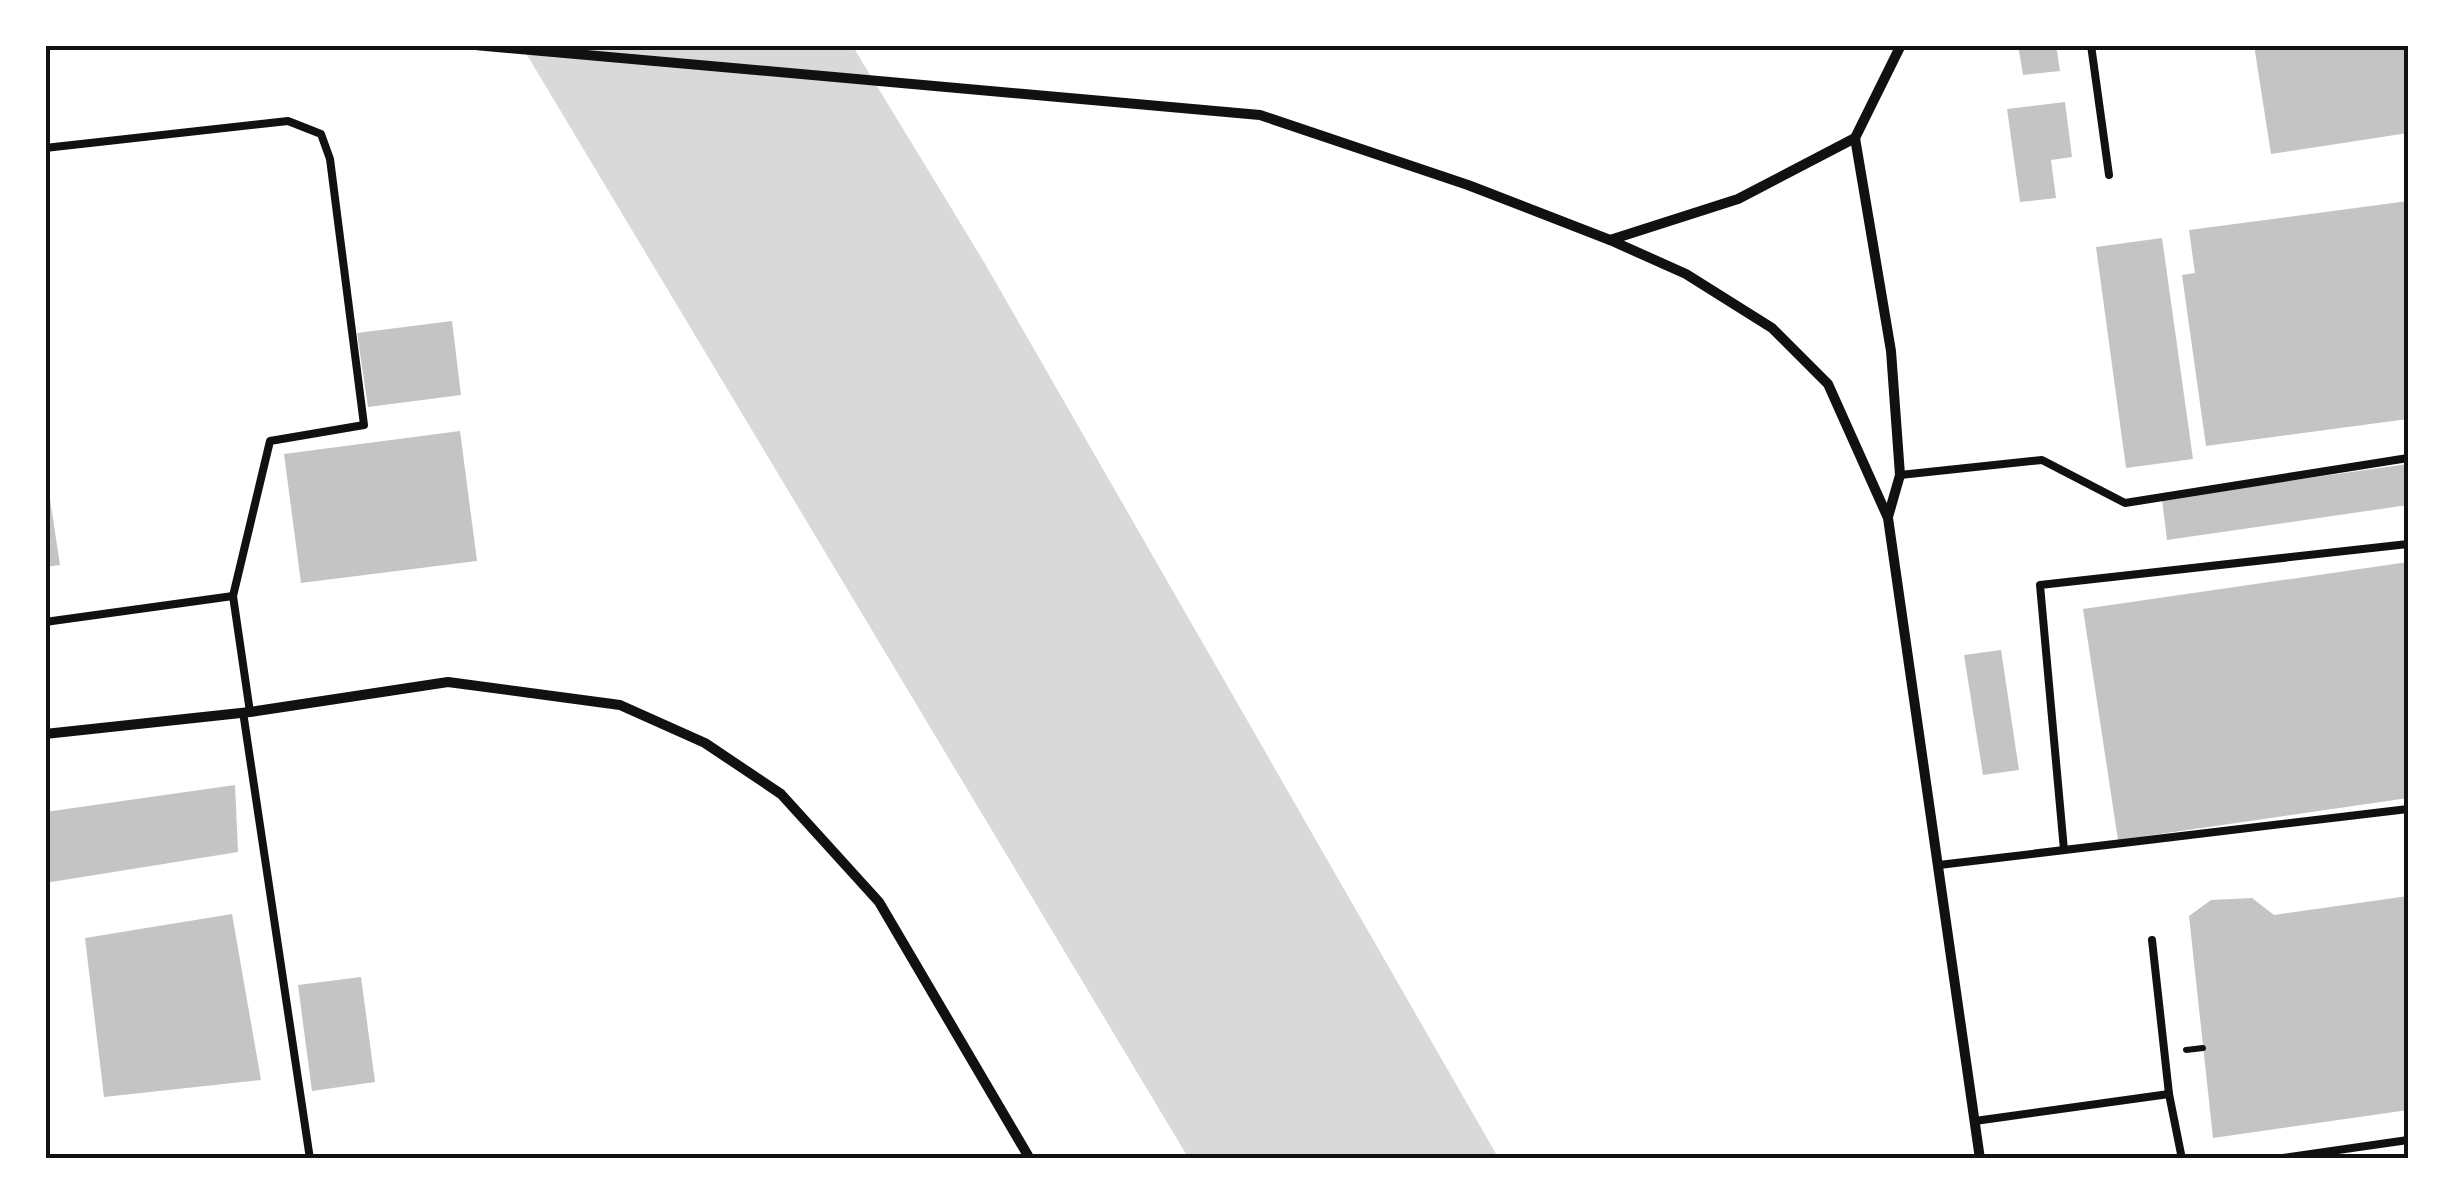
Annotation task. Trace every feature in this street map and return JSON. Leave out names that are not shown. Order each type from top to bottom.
[{"type":"street","points":[[476,45],[1260,115],[1468,185],[1610,240],[1686,274],[1772,328],[1828,384],[1888,518],[1980,1159]]},
{"type":"street","points":[[1888,518],[1900,476],[1891,352],[1855,138],[1900,45]]},
{"type":"street","points":[[1610,240],[1738,198],[1855,138]]},
{"type":"street","points":[[45,734],[247,712],[448,682],[620,705],[705,743],[781,794],[879,902],[1030,1159]]},
{"type":"lane","points":[[2091,45],[2109,175]]},
{"type":"lane","points":[[45,148],[288,120],[321,134],[330,159],[364,425],[270,441],[233,596],[310,1159]]},
{"type":"lane","points":[[1900,476],[2042,460],[2125,502],[2408,458]]},
{"type":"lane","points":[[2064,850],[2040,585],[2408,544]]},
{"type":"lane","points":[[45,622],[233,596]]},
{"type":"lane","points":[[1939,865],[2408,809]]},
{"type":"lane","points":[[2152,940],[2170,1094],[2182,1159]]},
{"type":"lane","points":[[1974,1121],[2170,1094]]},
{"type":"lane","points":[[2276,1159],[2408,1140]]},
{"type":"shaded area","points":[[521,45],[852,45],[984,262],[1499,1159],[1189,1159]]},
{"type":"building","points":[[2018,45],[2056,45],[2060,71],[2023,75]]},
{"type":"building","points":[[2254,45],[2408,45],[2408,133],[2271,154]]},
{"type":"building","points":[[2065,102],[2072,157],[2051,160],[2056,198],[2020,202],[2007,109]]},
{"type":"building","points":[[2408,201],[2408,419],[2206,446],[2182,275],[2195,273],[2189,230]]},
{"type":"building","points":[[2162,238],[2193,459],[2126,468],[2096,247]]},
{"type":"building","points":[[452,321],[461,395],[368,407],[357,333]]},
{"type":"building","points":[[460,431],[477,561],[301,583],[284,454]]},
{"type":"building","points":[[2408,464],[2408,505],[2167,540],[2162,499]]},
{"type":"building","points":[[45,466],[60,565],[45,567]]},
{"type":"building","points":[[2408,562],[2408,798],[2118,840],[2083,609]]},
{"type":"building","points":[[2001,650],[2019,770],[1983,775],[1964,655]]},
{"type":"building","points":[[235,785],[238,852],[45,883],[45,812]]},
{"type":"building","points":[[2408,896],[2408,1110],[2213,1138],[2189,916],[2211,900],[2252,898],[2274,915]]},
{"type":"building","points":[[232,914],[261,1080],[104,1097],[85,938]]},
{"type":"building","points":[[361,977],[375,1082],[312,1091],[298,985]]}]
